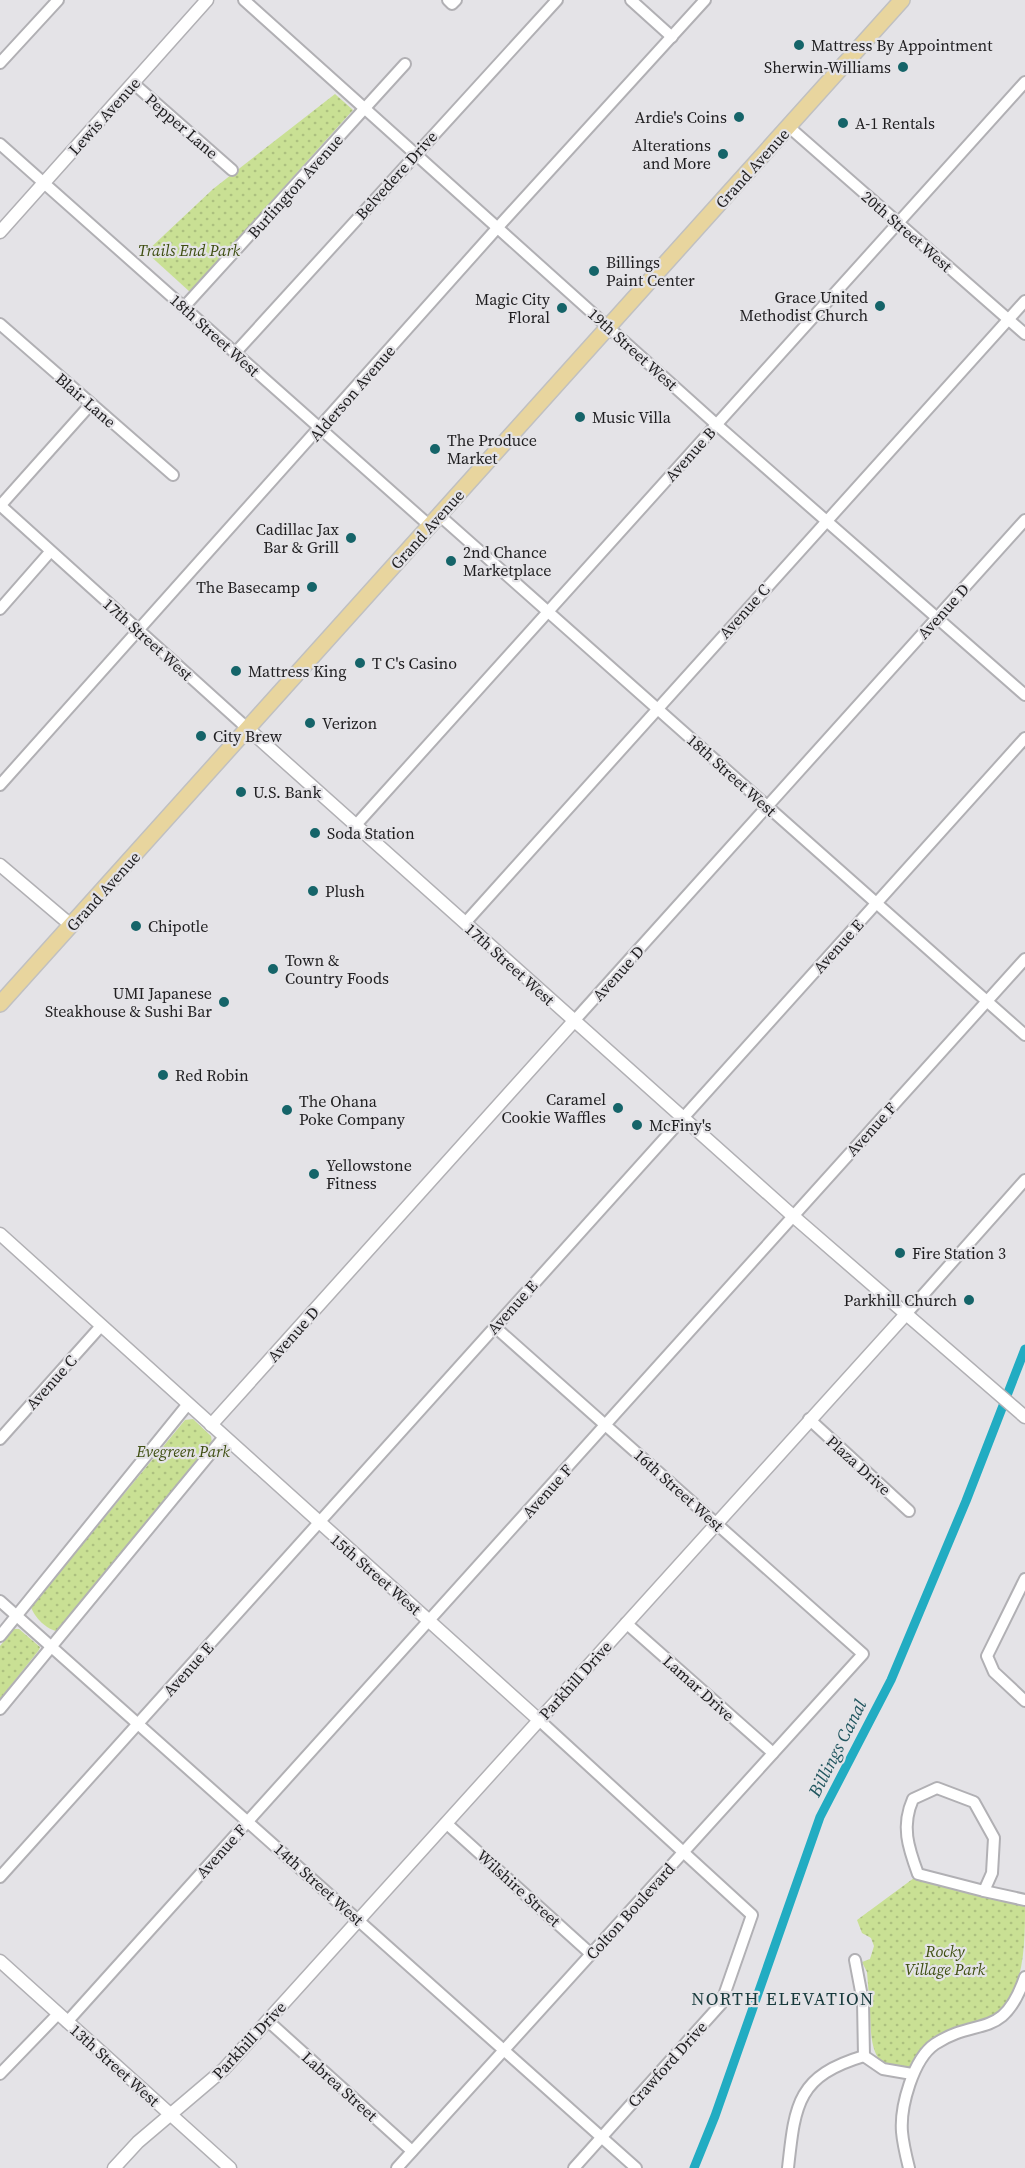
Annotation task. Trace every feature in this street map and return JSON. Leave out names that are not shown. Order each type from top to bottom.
[{"type":"main road","name":"Grand Avenue","points":[[0,1004],[902,0]]},
{"type":"street","points":[[0,63],[58,0]]},
{"type":"street","name":"Lewis Avenue","points":[[0,232],[207,0]]},
{"type":"street","name":"19th Street West","points":[[244,0],[499,226],[717,425],[1025,695]]},
{"type":"street","name":"Belvedere Drive","points":[[236,352],[556,0]]},
{"type":"street","points":[[630,0],[672,37]]},
{"type":"street","name":"Alderson Avenue","points":[[0,785],[499,226],[705,0]]},
{"type":"street","name":"Burlington Avenue","points":[[184,307],[405,64]]},
{"type":"street","name":"Avenue B","points":[[355,826],[1025,82]]},
{"type":"street","name":"Pepper Lane","points":[[133,83],[232,170]]},
{"type":"street","name":"20th Street West","points":[[789,127],[1025,334]]},
{"type":"street","name":"18th Street West","points":[[0,144],[236,352],[319,430],[548,612],[1025,1035]]},
{"type":"street","name":"Avenue C","points":[[465,923],[825,520],[1025,301]]},
{"type":"street","name":"Blair Lane","points":[[0,324],[172,475]]},
{"type":"street","points":[[0,505],[91,404]]},
{"type":"street","name":"17th Street West","points":[[0,505],[355,826],[793,1216],[908,1313],[1025,1417]]},
{"type":"street","name":"Avenue D","points":[[211,1425],[1025,520]]},
{"type":"street","points":[[0,609],[51,552]]},
{"type":"street","name":"Avenue E","points":[[0,1877],[1025,738]]},
{"type":"street","points":[[0,865],[72,926]]},
{"type":"street","name":"Avenue F","points":[[0,2074],[63,2018],[248,1821],[430,1622],[1025,959]]},
{"type":"street","name":"Parkhill Drive","points":[[114,2168],[138,2142],[224,2070],[809,1419],[908,1313],[1025,1180]]},
{"type":"street","name":"15th Street West","points":[[0,1234],[752,1915]]},
{"type":"street","name":"Avenue C","points":[[0,1439],[101,1326]]},
{"type":"street","name":"16th Street West","points":[[495,1327],[863,1654]]},
{"type":"street","points":[[0,1636],[188,1404]]},
{"type":"street","name":"Plaza Drive","points":[[809,1419],[909,1511]]},
{"type":"street","points":[[0,1709],[224,1437]]},
{"type":"street","points":[[1025,1579],[987,1656],[994,1672],[1025,1701]]},
{"type":"street","name":"14th Street West","points":[[0,1601],[636,2168]]},
{"type":"street","name":"Lamar Drive","points":[[626,1623],[772,1753]]},
{"type":"street","name":"Colton Boulevard","points":[[397,2168],[863,1654]]},
{"type":"street","points":[[984,1891],[992,1873],[994,1838],[974,1802],[937,1788],[913,1799],[906,1815],[908,1848],[918,1874],[984,1891],[1025,1900]]},
{"type":"street","name":"Wilshire Street","points":[[446,1823],[591,1954]]},
{"type":"street","name":"Crawford Drive","points":[[574,2168],[721,2004],[752,1915]]},
{"type":"street","points":[[855,1960],[863,2002],[864,2056]]},
{"type":"street","name":"13th Street West","points":[[0,1961],[230,2168]]},
{"type":"street","points":[[909,2168],[902,2129],[912,2074],[920,2059],[934,2045],[996,2022],[1011,2010],[1025,1977]]},
{"type":"street","name":"Labrea Street","points":[[268,2021],[412,2151]]},
{"type":"street","points":[[864,2056],[884,2069],[912,2074]]},
{"type":"street","points":[[788,2168],[792,2131],[806,2088],[835,2065],[864,2056]]},
{"type":"street","points":[[904,2148],[916,2168]]},
{"type":"green space","name":"Trails End Park","points":[[335,94],[353,110],[190,292],[146,252],[213,189]]},
{"type":"green space","name":"Evegreen Park","points":[[193,1419],[211,1436],[212,1443],[57,1631],[45,1626],[31,1607],[185,1420]]},
{"type":"green space","points":[[14,1629],[19,1629],[40,1647],[0,1699],[0,1646]]},
{"type":"green space","name":"Rocky Village Park","points":[[914,1878],[993,1899],[1025,1904],[1024,1947],[1015,1988],[1002,2013],[921,2053],[910,2067],[897,2068],[887,2066],[880,2060],[872,2042],[867,1972],[862,1962],[870,1959],[874,1946],[871,1938],[862,1933],[857,1920]]},
{"type":"waterway","name":"Billings Canal","points":[[694,2168],[715,2116],[820,1817],[891,1680],[966,1501],[1025,1349]]},
{"type":"place","name":"Mattress By Appointment","points":[[799,45]]},
{"type":"place","name":"Sherwin-Williams","points":[[903,67]]},
{"type":"place","name":"Ardie's Coins","points":[[739,117]]},
{"type":"place","name":"A-1 Rentals","points":[[843,123]]},
{"type":"place","name":"Alterations and More","points":[[723,154]]},
{"type":"place","name":"Billings Paint Center","points":[[594,271]]},
{"type":"place","name":"Grace United Methodist Church","points":[[880,306]]},
{"type":"place","name":"Magic City Floral","points":[[562,308]]},
{"type":"place","name":"Music Villa","points":[[580,417]]},
{"type":"place","name":"The Produce Market","points":[[435,449]]},
{"type":"place","name":"Cadillac Jax Bar & Grill","points":[[351,538]]},
{"type":"place","name":"2nd Chance Marketplace","points":[[451,561]]},
{"type":"place","name":"The Basecamp","points":[[312,587]]},
{"type":"place","name":"T C's Casino","points":[[360,663]]},
{"type":"place","name":"Mattress King","points":[[236,671]]},
{"type":"place","name":"Verizon","points":[[310,723]]},
{"type":"place","name":"City Brew","points":[[201,736]]},
{"type":"place","name":"U.S. Bank","points":[[241,792]]},
{"type":"place","name":"Soda Station","points":[[315,833]]},
{"type":"place","name":"Plush","points":[[313,891]]},
{"type":"place","name":"Chipotle","points":[[136,926]]},
{"type":"place","name":"Town & Country Foods","points":[[273,969]]},
{"type":"place","name":"UMI Japanese Steakhouse & Sushi Bar","points":[[224,1002]]},
{"type":"place","name":"Red Robin","points":[[163,1075]]},
{"type":"place","name":"Caramel Cookie Waffles","points":[[618,1108]]},
{"type":"place","name":"The Ohana Poke Company","points":[[287,1110]]},
{"type":"place","name":"McFiny's","points":[[637,1125]]},
{"type":"place","name":"Yellowstone Fitness","points":[[314,1174]]},
{"type":"place","name":"Fire Station 3","points":[[900,1253]]},
{"type":"place","name":"Parkhill Church","points":[[969,1300]]},
{"type":"district","name":"NORTH ELEVATION","points":[[783,1998]]}]
